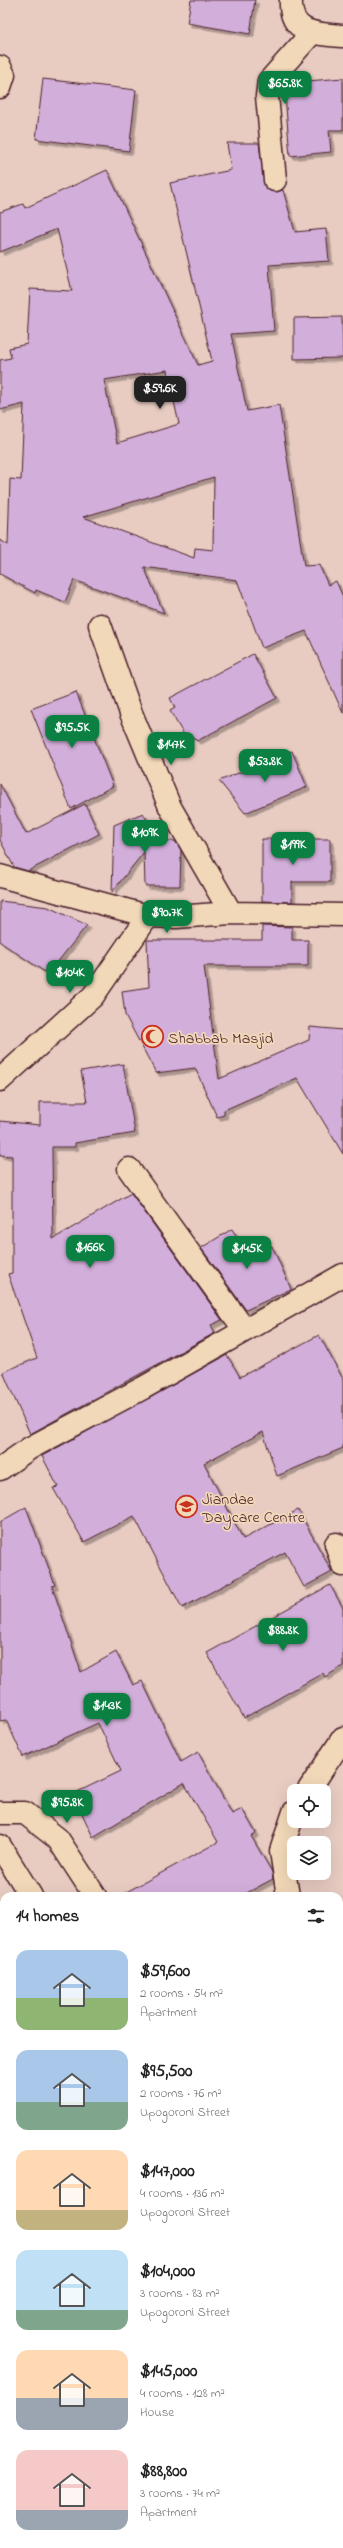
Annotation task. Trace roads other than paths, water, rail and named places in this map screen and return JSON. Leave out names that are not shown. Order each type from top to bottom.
[{"type":"street","points":[[291,0],[290,12],[298,24],[311,34],[343,36]]},
{"type":"street","points":[[275,180],[267,96],[269,81],[311,34]]},
{"type":"street","points":[[0,67],[4,75],[0,86]]},
{"type":"street","points":[[100,625],[131,713],[170,807],[231,913]]},
{"type":"street","points":[[0,876],[148,916],[176,917],[231,913],[343,915]]},
{"type":"street","points":[[0,1080],[93,996],[148,916]]},
{"type":"street","points":[[129,1169],[244,1329]]},
{"type":"street","points":[[0,1469],[30,1448],[143,1388],[244,1329],[343,1275]]},
{"type":"street","points":[[313,1784],[343,1738]]},
{"type":"street","points":[[0,1813],[25,1813],[58,1839],[92,1892]]},
{"type":"street","points":[[287,1892],[281,1851],[289,1828]]},
{"type":"street","points":[[0,1846],[28,1892]]},
{"type":"place","name":"Shabbab Masjid","points":[[152,1037]]},
{"type":"place","name":"Jiandae Daycare Centre","points":[[186,1507]]}]
